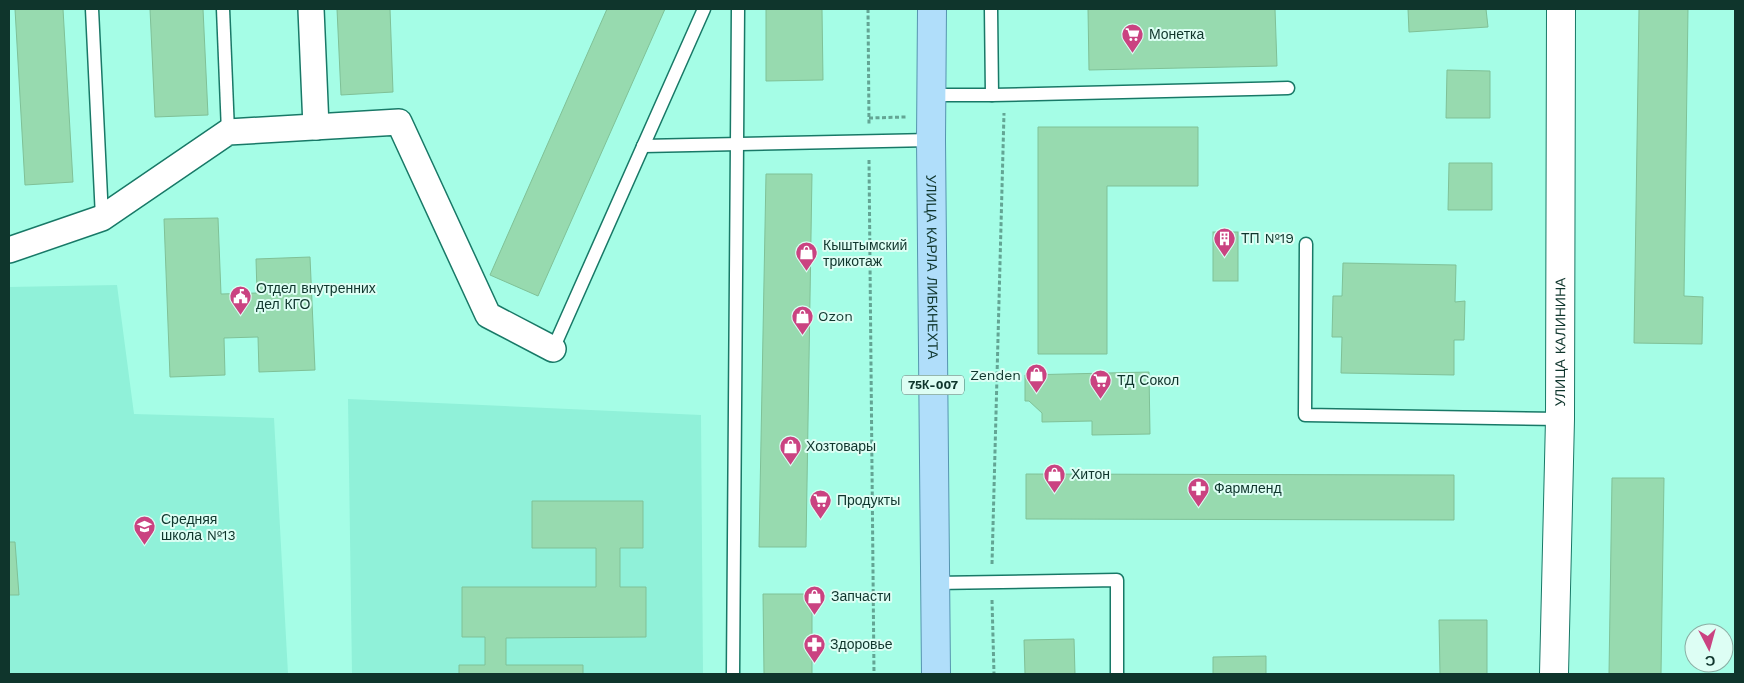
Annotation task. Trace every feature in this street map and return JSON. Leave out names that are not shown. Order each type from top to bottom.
[{"type":"main road","name":"УЛИЦА КАРЛА ЛИБКНЕХТА","points":[[932,9],[931,140],[936,674]]},
{"type":"street","points":[[311,9],[316,127]]},
{"type":"street","name":"УЛИЦА КАЛИНИНА","points":[[1554,674],[1560,419],[1560,9]]},
{"type":"street","points":[[9,250],[102,218],[228,132],[399,122],[488,315],[553,349]]},
{"type":"lane","points":[[92,9],[102,218]]},
{"type":"lane","points":[[223,9],[228,132]]},
{"type":"lane","points":[[553,349],[704,9]]},
{"type":"lane","points":[[733,674],[738,9]]},
{"type":"lane","points":[[991,9],[998,95]]},
{"type":"lane","points":[[931,95],[1288,88]]},
{"type":"lane","points":[[643,146],[931,140]]},
{"type":"lane","points":[[1306,244],[1305,415],[1560,419]]},
{"type":"lane","points":[[935,582],[1116,580],[1117,674]]},
{"type":"path","points":[[868,9],[874,674]]},
{"type":"path","points":[[994,674],[991,582],[998,95]]},
{"type":"shaded area","name":"Средняя школа №13","points":[[117,285],[134,414],[274,418],[288,674],[9,674],[9,287]]},
{"type":"shaded area","points":[[348,399],[701,415],[703,674],[352,674]]},
{"type":"building","points":[[15,9],[63,9],[73,182],[25,185]]},
{"type":"building","points":[[150,9],[203,9],[208,115],[155,117]]},
{"type":"building","points":[[337,9],[390,9],[393,92],[341,95]]},
{"type":"building","points":[[607,9],[665,9],[538,296],[490,275]]},
{"type":"building","points":[[766,9],[822,9],[823,80],[766,81]]},
{"type":"building","points":[[1088,9],[1275,9],[1277,66],[1089,70]]},
{"type":"building","points":[[1408,9],[1486,9],[1488,27],[1409,32]]},
{"type":"building","points":[[1639,9],[1688,9],[1684,296],[1703,297],[1702,344],[1634,343]]},
{"type":"building","points":[[1447,70],[1490,71],[1490,118],[1446,118]]},
{"type":"building","points":[[1038,127],[1198,127],[1198,186],[1107,186],[1107,354],[1038,354]]},
{"type":"building","points":[[1449,163],[1492,163],[1492,210],[1448,210]]},
{"type":"building","points":[[766,174],[812,174],[806,547],[759,547]]},
{"type":"building","name":"Отдел внутренних дел КГО","points":[[218,218],[221,294],[257,293],[256,259],[310,257],[315,370],[259,372],[258,337],[224,338],[225,375],[170,377],[164,219]]},
{"type":"building","name":"ТП №19","points":[[1213,232],[1238,232],[1238,281],[1213,281]]},
{"type":"building","points":[[1343,263],[1456,265],[1455,302],[1465,301],[1464,340],[1454,340],[1454,375],[1341,373],[1342,337],[1332,337],[1333,296],[1342,296]]},
{"type":"building","points":[[1149,372],[1150,434],[1092,435],[1092,421],[1042,422],[1042,413],[1029,401],[1025,401],[1025,375]]},
{"type":"building","points":[[1026,474],[1454,475],[1454,520],[1026,519]]},
{"type":"building","points":[[1612,478],[1664,478],[1661,674],[1609,674]]},
{"type":"building","points":[[532,501],[643,501],[643,548],[620,548],[620,587],[646,587],[646,637],[506,638],[506,665],[583,665],[583,674],[459,674],[459,665],[485,665],[485,637],[462,637],[462,587],[596,587],[596,548],[532,548]]},
{"type":"building","points":[[9,542],[15,542],[19,595],[9,595]]},
{"type":"building","points":[[763,594],[812,594],[812,674],[764,674]]},
{"type":"building","points":[[1439,620],[1487,620],[1487,674],[1440,674]]},
{"type":"building","points":[[1074,639],[1075,674],[1025,674],[1024,640]]},
{"type":"building","points":[[1266,656],[1266,674],[1213,674],[1213,657]]},
{"type":"place","name":"Монетка","points":[[1133,53]]},
{"type":"place","name":"ТП №19","points":[[1225,257]]},
{"type":"place","name":"Кыштымский трикотаж","points":[[807,272]]},
{"type":"place","name":"Отдел внутренних дел КГО","points":[[240,315]]},
{"type":"place","name":"Ozon","points":[[802,335]]},
{"type":"place","name":"Zenden","points":[[1037,394]]},
{"type":"place","name":"ТД Сокол","points":[[1101,399]]},
{"type":"place","name":"Хозтовары","points":[[790,465]]},
{"type":"place","name":"Хитон","points":[[1055,493]]},
{"type":"place","name":"Фармленд","points":[[1198,507]]},
{"type":"place","name":"Продукты","points":[[821,519]]},
{"type":"place","name":"Средняя школа №13","points":[[145,546]]},
{"type":"place","name":"Запчасти","points":[[815,615]]},
{"type":"place","name":"Здоровье","points":[[814,663]]}]
